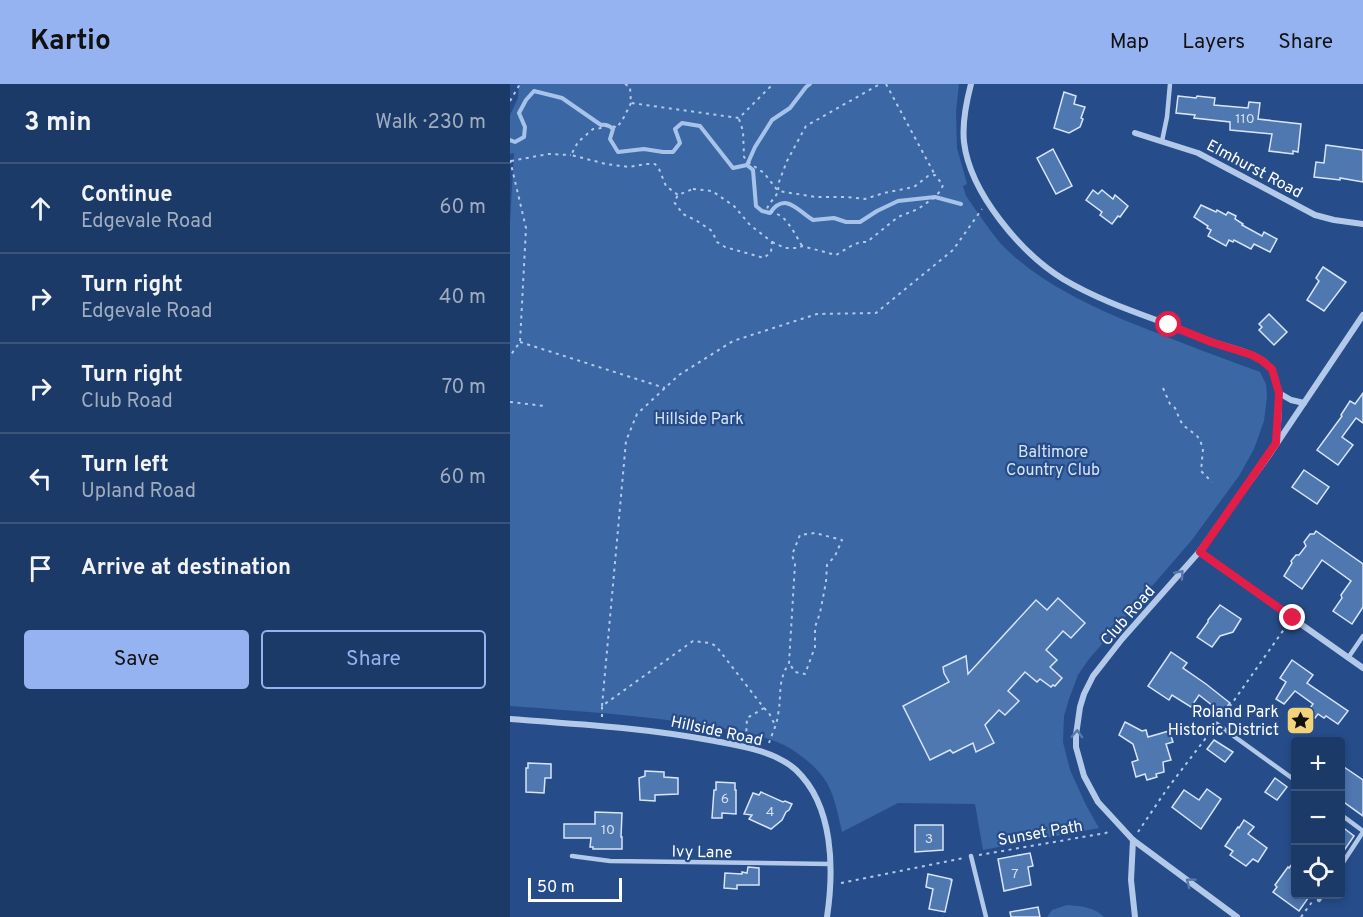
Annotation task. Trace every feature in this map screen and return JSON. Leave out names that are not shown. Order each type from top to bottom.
[{"type":"street","points":[[971,84],[964,115],[966,154],[977,185],[1005,226],[1043,263],[1079,288],[1122,308],[1261,360],[1272,369],[1279,393],[1276,443]]},
{"type":"street","name":"Elmhurst Road","points":[[1135,133],[1198,153],[1316,215],[1363,224]]},
{"type":"street","name":"Club Road","points":[[1237,917],[1133,840],[1098,802],[1084,776],[1076,747],[1080,707],[1093,676],[1122,639],[1200,552],[1363,315]]},
{"type":"street","points":[[1279,393],[1291,400],[1304,403]]},
{"type":"street","points":[[1200,552],[1363,668]]},
{"type":"street","name":"Hillside Road","points":[[510,719],[668,733],[745,747],[786,763],[806,783],[826,825],[831,864],[827,917]]},
{"type":"street","points":[[1133,840],[1131,880],[1135,917]]},
{"type":"lane","points":[[1162,141],[1170,84]]},
{"type":"lane","points":[[1348,658],[1363,636]]},
{"type":"lane","points":[[1218,724],[1291,777]]},
{"type":"lane","points":[[1345,817],[1363,831],[1345,860]]},
{"type":"lane","name":"Ivy Lane","points":[[572,856],[610,861],[831,864]]},
{"type":"lane","points":[[971,856],[986,917]]},
{"type":"path","points":[[510,101],[520,84]]},
{"type":"path","points":[[571,155],[578,142],[593,129],[598,130],[607,125],[617,128],[631,103],[630,87],[625,84]]},
{"type":"path","points":[[739,118],[773,84]]},
{"type":"path","points":[[802,246],[793,229],[780,215],[770,213],[767,209],[769,203],[777,195],[787,161],[806,126],[880,84]]},
{"type":"path","points":[[772,243],[771,252],[764,258],[726,247],[717,242],[712,231],[682,213],[674,202],[678,195],[693,189],[712,191],[734,206],[750,225],[772,243],[785,248],[802,246],[836,255],[851,246],[867,242],[898,216],[918,209],[941,190],[943,185],[935,175],[886,84]]},
{"type":"path","points":[[631,103],[739,118]]},
{"type":"path","points":[[739,118],[743,131],[744,157],[764,173],[778,191],[816,197],[865,199],[914,187],[928,176],[935,175]]},
{"type":"path","points":[[510,356],[520,342],[526,228],[511,161],[548,154],[571,155],[629,167],[655,164],[666,186],[678,195]]},
{"type":"path","points":[[602,726],[626,441],[637,414],[679,375],[733,341],[818,315],[876,313],[952,250],[987,201]]},
{"type":"path","points":[[520,342],[665,388]]},
{"type":"path","points":[[1163,388],[1170,404],[1176,408],[1183,425],[1200,440],[1203,450],[1201,471],[1212,482]]},
{"type":"path","points":[[510,402],[545,406]]},
{"type":"path","points":[[766,754],[778,716],[783,673],[789,663],[795,564],[792,555],[800,535],[815,532],[842,540],[835,556],[827,565],[820,613],[815,627],[815,647],[805,674],[795,672],[789,663]]},
{"type":"path","points":[[1140,829],[1167,789],[1218,724],[1285,628]]},
{"type":"path","points":[[602,706],[693,641],[703,642],[716,646],[770,714],[775,725]]},
{"type":"path","points":[[745,747],[747,718],[764,708]]},
{"type":"path","name":"Sunset Path","points":[[978,855],[1106,833]]},
{"type":"path","points":[[840,883],[963,858]]},
{"type":"path","points":[[1301,917],[1312,902],[1317,899]]},
{"type":"green space","points":[[519,84],[959,84],[956,111],[957,148],[967,184],[963,186],[966,196],[1005,248],[1035,273],[1103,311],[1260,372],[1266,384],[1267,396],[1264,421],[1254,449],[1239,476],[1191,541],[1089,659],[1078,675],[1069,699],[1064,716],[1063,742],[1070,770],[1099,828],[983,850],[975,804],[898,803],[842,832],[833,796],[823,777],[800,755],[775,741],[738,731],[684,722],[510,706],[510,221],[514,153],[510,154],[510,115],[518,98]]},
{"type":"green space","points":[[1067,905],[1092,909],[1104,917],[1047,917],[1052,910]]},
{"type":"building","points":[[1064,92],[1076,96],[1074,104],[1085,107],[1080,127],[1069,133],[1054,128]]},
{"type":"building","points":[[1178,96],[1215,98],[1214,105],[1248,108],[1249,102],[1260,103],[1258,119],[1301,124],[1298,152],[1293,151],[1293,154],[1269,151],[1272,134],[1230,130],[1230,122],[1194,118],[1195,115],[1176,113]]},
{"type":"building","points":[[1326,145],[1363,150],[1363,182],[1314,177],[1316,162],[1324,163]]},
{"type":"building","points":[[1053,149],[1072,186],[1056,194],[1037,158]]},
{"type":"building","points":[[1093,190],[1098,194],[1102,190],[1113,199],[1115,195],[1128,206],[1112,224],[1100,215],[1102,212],[1086,200]]},
{"type":"building","points":[[1201,205],[1226,215],[1228,212],[1236,216],[1235,219],[1242,225],[1262,236],[1264,232],[1277,239],[1270,252],[1254,244],[1251,249],[1234,240],[1233,242],[1229,240],[1226,246],[1208,236],[1211,230],[1194,217]]},
{"type":"building","points":[[1323,267],[1346,282],[1324,311],[1307,300],[1319,281],[1316,278]]},
{"type":"building","points":[[1269,314],[1287,332],[1274,345],[1259,330],[1262,327],[1259,324]]},
{"type":"building","points":[[1363,393],[1363,423],[1356,418],[1342,437],[1353,445],[1338,465],[1317,450],[1350,401],[1355,404]]},
{"type":"building","points":[[1304,470],[1329,487],[1317,504],[1292,487]]},
{"type":"building","points":[[1316,531],[1363,564],[1363,607],[1352,624],[1333,611],[1351,581],[1322,560],[1302,589],[1284,576],[1291,561],[1306,546],[1304,542],[1310,534]]},
{"type":"building","points":[[1058,598],[1085,623],[1071,638],[1063,631],[1046,650],[1057,660],[1050,667],[1062,678],[1051,687],[1040,679],[1037,682],[1025,672],[1008,691],[1019,701],[1005,715],[999,710],[985,725],[994,743],[976,752],[973,743],[953,753],[950,750],[930,760],[903,706],[949,682],[943,667],[966,656],[968,674],[1036,600],[1047,610]]},
{"type":"building","points":[[1220,605],[1241,619],[1233,632],[1220,636],[1212,647],[1197,637]]},
{"type":"building","points":[[1171,652],[1187,663],[1183,668],[1230,703],[1222,713],[1199,695],[1191,707],[1172,695],[1169,700],[1148,686]]},
{"type":"building","points":[[1292,660],[1313,675],[1307,683],[1348,711],[1338,724],[1326,716],[1324,718],[1318,714],[1315,718],[1307,712],[1313,704],[1295,691],[1284,704],[1276,699],[1286,682],[1280,678]]},
{"type":"building","points":[[1125,722],[1142,731],[1146,730],[1148,737],[1169,731],[1173,742],[1166,744],[1171,760],[1163,762],[1164,772],[1156,774],[1157,777],[1147,780],[1145,774],[1136,777],[1132,762],[1138,760],[1133,744],[1119,735]]},
{"type":"building","points":[[1214,740],[1233,752],[1225,762],[1207,749]]},
{"type":"building","points":[[528,763],[551,764],[551,778],[545,778],[544,793],[526,792]]},
{"type":"building","points":[[1345,768],[1363,780],[1363,816],[1345,803]]},
{"type":"building","points":[[645,771],[664,772],[664,777],[678,778],[678,794],[655,795],[655,801],[640,800],[639,778],[645,776]]},
{"type":"building","points":[[1275,778],[1287,787],[1277,800],[1265,792]]},
{"type":"building","points":[[716,782],[735,783],[736,814],[722,813],[722,818],[712,818]]},
{"type":"building","points":[[1207,789],[1221,799],[1201,829],[1172,807],[1184,790],[1199,800]]},
{"type":"building","points":[[761,792],[792,804],[782,820],[771,829],[749,819],[752,815],[744,814],[753,793],[759,795]]},
{"type":"building","points":[[595,812],[622,813],[622,849],[593,849],[590,847],[591,838],[564,838],[564,824],[595,824]]},
{"type":"building","points":[[1244,820],[1254,827],[1248,834],[1267,848],[1258,862],[1253,859],[1246,866],[1230,855],[1233,851],[1225,846]]},
{"type":"building","points":[[915,825],[943,825],[943,850],[915,852]]},
{"type":"building","points":[[1345,829],[1354,836],[1345,849]]},
{"type":"building","points":[[1030,853],[1033,866],[1028,867],[1031,885],[1004,891],[998,859]]},
{"type":"building","points":[[1291,865],[1291,899],[1307,899],[1299,911],[1273,892],[1277,887],[1275,885]]},
{"type":"building","points":[[748,867],[759,868],[759,885],[737,885],[737,889],[724,888],[725,873],[747,873]]},
{"type":"building","points":[[928,874],[952,880],[945,912],[929,909],[933,889],[926,887]]},
{"type":"building","points":[[1038,907],[1040,917],[1011,917],[1010,912]]},
{"type":"waterway","points":[[510,140],[515,142],[524,137],[525,127],[519,113],[534,91],[562,98],[601,125],[611,127],[613,129],[610,139],[618,152],[644,149],[673,152],[680,143],[675,129],[682,123],[700,126],[733,168],[747,165],[772,120],[790,108],[810,84]]},
{"type":"waterway","points":[[747,165],[753,170],[756,206],[770,213],[776,207],[786,203],[813,220],[834,218],[846,222],[860,222],[898,201],[935,197],[961,204]]},
{"type":"place","name":"Roland Park Historic District","points":[[1300,720]]},
{"type":"route","points":[[1169,325],[1252,355],[1267,363],[1272,369],[1279,393],[1276,443],[1200,552],[1293,618]]},
{"type":"park label","name":"Hillside Park","points":[[699,418]]},
{"type":"park label","name":"Baltimore Country Club","points":[[1053,460]]}]
